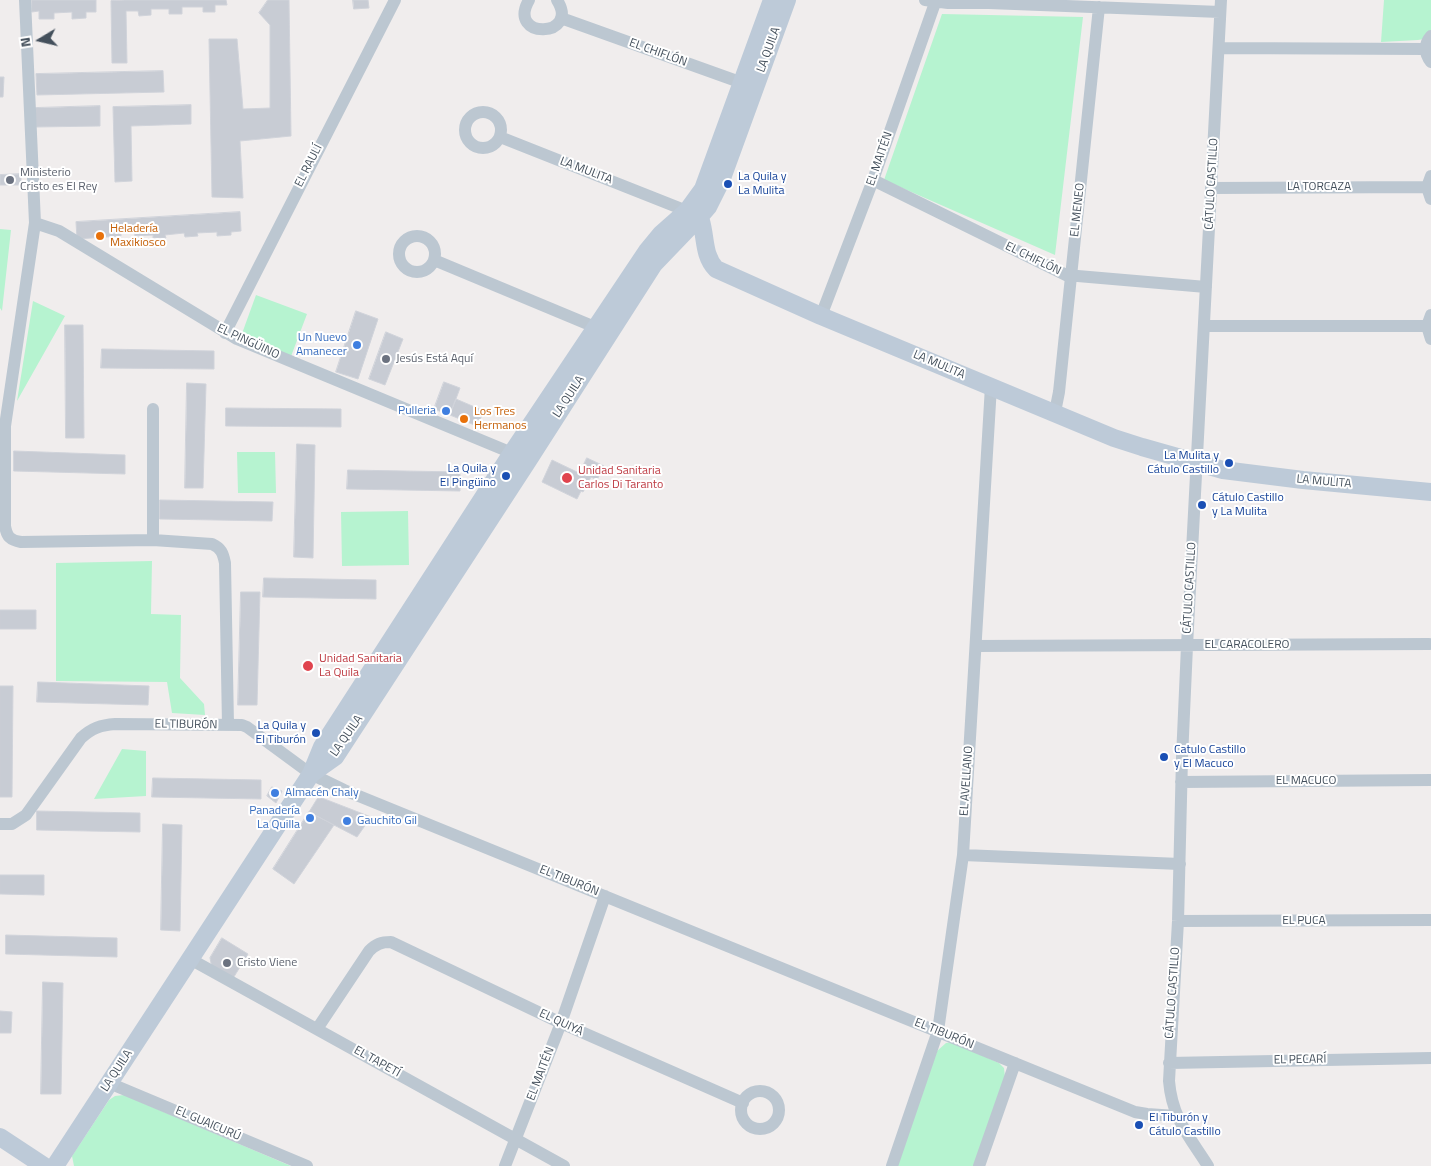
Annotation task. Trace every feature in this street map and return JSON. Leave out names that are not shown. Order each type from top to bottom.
[{"type":"main road","name":"LA QUILA","points":[[749,86],[772,0]]},
{"type":"main road","name":"LA QUILA","points":[[311,774],[335,757],[529,459],[654,241],[692,215],[788,0]]},
{"type":"main road","name":"LA MULITA","points":[[692,215],[702,226],[706,255],[716,269],[821,316],[1114,438],[1223,470],[1303,480],[1431,492]]},
{"type":"main road","name":"LA QUILA","points":[[55,1166],[311,774],[322,747],[512,453],[603,330]]},
{"type":"main road","name":"EL PINGÜINO","points":[[512,453],[529,459]]},
{"type":"main road","points":[[0,1137],[44,1166]]},
{"type":"street","points":[[25,0],[35,223],[2,439],[6,534],[11,540],[21,542],[153,540],[212,544],[219,547],[226,563],[228,725]]},
{"type":"street","name":"EL RAULÍ","points":[[225,333],[395,0]]},
{"type":"street","points":[[529,0],[526,6],[525,17],[528,23],[537,30],[549,30],[558,23],[562,11],[557,0]]},
{"type":"street","points":[[932,1],[1099,7],[1220,6]]},
{"type":"street","name":"EL MAITÉN","points":[[821,316],[873,180],[932,1]]},
{"type":"street","name":"CÁTULO CASTILLO","points":[[1208,1166],[1176,1116],[1170,1097],[1169,1063],[1178,922],[1181,782],[1187,646],[1198,463],[1220,6]]},
{"type":"street","name":"EL MENEO","points":[[1055,412],[1059,392],[1099,7]]},
{"type":"street","name":"EL CHIFLÓN","points":[[561,18],[749,86]]},
{"type":"street","points":[[1431,36],[1426,43],[1425,49],[1426,55],[1431,62]]},
{"type":"street","points":[[1219,48],[1425,49]]},
{"type":"street","name":"LA MULITA","points":[[500,137],[692,215]]},
{"type":"street","name":"EL CHIFLÓN","points":[[873,180],[1058,272],[1071,275],[1206,287]]},
{"type":"street","name":"LA TORCAZA","points":[[1212,188],[1430,187]]},
{"type":"street","name":"EL PINGÜINO","points":[[35,223],[58,231],[225,333],[512,453]]},
{"type":"street","points":[[434,260],[603,330]]},
{"type":"street","points":[[1204,326],[1430,327]]},
{"type":"street","name":"EL AVELLANO","points":[[892,1166],[938,1031],[963,855],[991,386]]},
{"type":"street","points":[[153,409],[153,540]]},
{"type":"street","name":"EL CARACOLERO","points":[[976,646],[1430,643]]},
{"type":"street","name":"EL TIBURÓN","points":[[0,824],[12,824],[26,814],[81,738],[99,726],[115,724],[228,725],[248,727],[311,774],[344,790],[1135,1112],[1176,1116]]},
{"type":"street","name":"EL MACUCO","points":[[1181,782],[1431,780]]},
{"type":"street","points":[[963,855],[1180,864]]},
{"type":"street","name":"EL MAITÉN","points":[[505,1166],[560,1023],[605,896]]},
{"type":"street","name":"EL PUCA","points":[[1178,922],[1431,920]]},
{"type":"street","name":"EL QUIYÁ","points":[[317,1029],[368,952],[382,942],[392,942],[560,1023],[743,1103]]},
{"type":"street","name":"EL TAPETÍ","points":[[190,959],[564,1166]]},
{"type":"street","name":"EL PECARÍ","points":[[1169,1063],[1431,1058]]},
{"type":"street","points":[[979,1166],[1015,1063]]},
{"type":"street","name":"EL GUAICURÚ","points":[[109,1083],[307,1166]]},
{"type":"green space","points":[[1384,0],[1431,0],[1431,33],[1424,39],[1381,42]]},
{"type":"green space","points":[[942,14],[1083,17],[1055,255],[884,180]]},
{"type":"green space","points":[[0,229],[11,230],[2,311],[0,308]]},
{"type":"green space","points":[[256,295],[307,314],[290,359],[240,339]]},
{"type":"green space","points":[[33,301],[65,316],[17,401]]},
{"type":"green space","points":[[237,452],[275,452],[276,493],[238,493]]},
{"type":"green space","points":[[408,511],[409,565],[342,566],[341,512]]},
{"type":"green space","points":[[152,561],[151,614],[181,615],[180,678],[204,704],[205,715],[172,713],[167,682],[56,681],[56,563]]},
{"type":"green space","points":[[122,749],[146,751],[146,796],[94,799]]},
{"type":"green space","points":[[952,1042],[999,1063],[1004,1068],[1005,1077],[975,1166],[896,1166],[937,1051],[946,1043]]},
{"type":"green space","points":[[124,1095],[291,1166],[74,1166],[72,1156],[109,1100],[115,1096]]},
{"type":"building","points":[[32,0],[96,0],[96,12],[86,12],[86,18],[72,19],[72,12],[54,13],[54,19],[39,19],[39,11],[32,12]]},
{"type":"building","points":[[226,0],[227,5],[215,5],[215,12],[203,12],[203,7],[182,7],[182,14],[169,14],[169,9],[151,9],[151,15],[139,16],[138,11],[126,11],[127,63],[112,63],[111,1]]},
{"type":"building","points":[[268,0],[289,0],[291,136],[240,141],[243,198],[212,197],[209,39],[237,39],[243,109],[270,108],[270,25],[259,13]]},
{"type":"building","points":[[353,0],[368,0],[369,8],[354,9]]},
{"type":"building","points":[[163,71],[164,92],[37,95],[36,74]]},
{"type":"building","points":[[0,77],[4,77],[3,97],[0,97]]},
{"type":"building","points":[[191,105],[191,124],[131,126],[132,181],[115,182],[113,107]]},
{"type":"building","points":[[100,106],[100,126],[36,127],[35,108]]},
{"type":"building","name":"Ministerio Cristo es El Rey","points":[[21,174],[21,185],[0,185],[0,175]]},
{"type":"building","points":[[240,212],[241,231],[231,232],[231,235],[217,236],[217,232],[197,233],[198,236],[185,237],[184,233],[165,235],[166,238],[153,238],[153,235],[135,236],[134,230],[121,230],[121,236],[77,239],[76,222]]},
{"type":"building","name":"Un Nuevo Amanecer","points":[[356,311],[378,319],[358,379],[336,372]]},
{"type":"building","points":[[65,325],[83,325],[84,438],[66,438]]},
{"type":"building","name":"Jesús Está Aquí","points":[[386,332],[403,339],[385,385],[369,379]]},
{"type":"building","points":[[102,349],[214,351],[214,369],[101,368]]},
{"type":"building","points":[[444,382],[460,388],[450,415],[434,409]]},
{"type":"building","points":[[187,383],[206,384],[203,488],[185,488]]},
{"type":"building","points":[[456,399],[484,411],[477,426],[450,415]]},
{"type":"building","points":[[226,408],[341,409],[341,427],[226,426]]},
{"type":"building","points":[[297,444],[315,445],[313,558],[294,557]]},
{"type":"building","points":[[14,451],[125,455],[125,474],[14,471]]},
{"type":"building","name":"Unidad Sanitaria Carlos Di Taranto","points":[[587,458],[604,466],[597,480],[591,477],[577,499],[542,482],[552,460],[579,473]]},
{"type":"building","points":[[348,470],[460,472],[460,491],[347,489]]},
{"type":"building","points":[[160,500],[273,502],[272,521],[160,519]]},
{"type":"building","points":[[264,578],[376,580],[376,599],[263,597]]},
{"type":"building","points":[[241,592],[260,592],[257,705],[238,705]]},
{"type":"building","points":[[0,610],[36,610],[36,629],[0,629]]},
{"type":"building","points":[[38,682],[149,686],[148,705],[37,702]]},
{"type":"building","points":[[0,686],[13,686],[12,797],[0,797]]},
{"type":"building","points":[[153,778],[261,780],[261,799],[152,797]]},
{"type":"building","name":"Almacén Chaly","points":[[272,787],[282,791],[276,803],[267,796]]},
{"type":"building","name":"Gauchito Gil","points":[[322,798],[371,817],[357,837],[309,812],[317,799]]},
{"type":"building","points":[[37,811],[140,813],[140,832],[37,830]]},
{"type":"building","points":[[309,812],[334,825],[294,884],[273,869]]},
{"type":"building","points":[[163,824],[182,825],[180,931],[161,930]]},
{"type":"building","points":[[0,875],[44,875],[44,895],[0,894]]},
{"type":"building","points":[[6,935],[117,938],[117,957],[6,954]]},
{"type":"building","name":"Cristo Viene","points":[[222,938],[248,954],[232,980],[212,968],[210,958]]},
{"type":"building","points":[[43,982],[63,983],[61,1094],[41,1094]]},
{"type":"building","points":[[0,1011],[12,1012],[11,1033],[0,1033]]},
{"type":"place","name":"Ministerio Cristo es El Rey","points":[[10,180]]},
{"type":"place","name":"La Quila y La Mulita","points":[[728,184]]},
{"type":"place","name":"Heladería Maxikiosco","points":[[100,236]]},
{"type":"place","name":"Un Nuevo Amanecer","points":[[357,345]]},
{"type":"place","name":"Jesús Está Aquí","points":[[386,359]]},
{"type":"place","name":"Pulleria","points":[[446,411]]},
{"type":"place","name":"Los Tres Hermanos","points":[[464,419]]},
{"type":"place","name":"La Mulita y Cátulo Castillo","points":[[1229,463]]},
{"type":"place","name":"La Quila y El Pingüino","points":[[506,476]]},
{"type":"place","name":"Unidad Sanitaria Carlos Di Taranto","points":[[567,478]]},
{"type":"place","name":"Cátulo Castillo y La Mulita","points":[[1202,505]]},
{"type":"place","name":"Unidad Sanitaria La Quila","points":[[308,666]]},
{"type":"place","name":"La Quila y El Tiburón","points":[[316,733]]},
{"type":"place","name":"Catulo Castillo y El Macuco","points":[[1164,757]]},
{"type":"place","name":"Almacén Chaly","points":[[275,793]]},
{"type":"place","name":"Panadería La Quilla","points":[[310,818]]},
{"type":"place","name":"Gauchito Gil","points":[[347,821]]},
{"type":"place","name":"Cristo Viene","points":[[227,963]]},
{"type":"place","name":"El Tiburón y Cátulo Castillo","points":[[1139,1125]]}]
